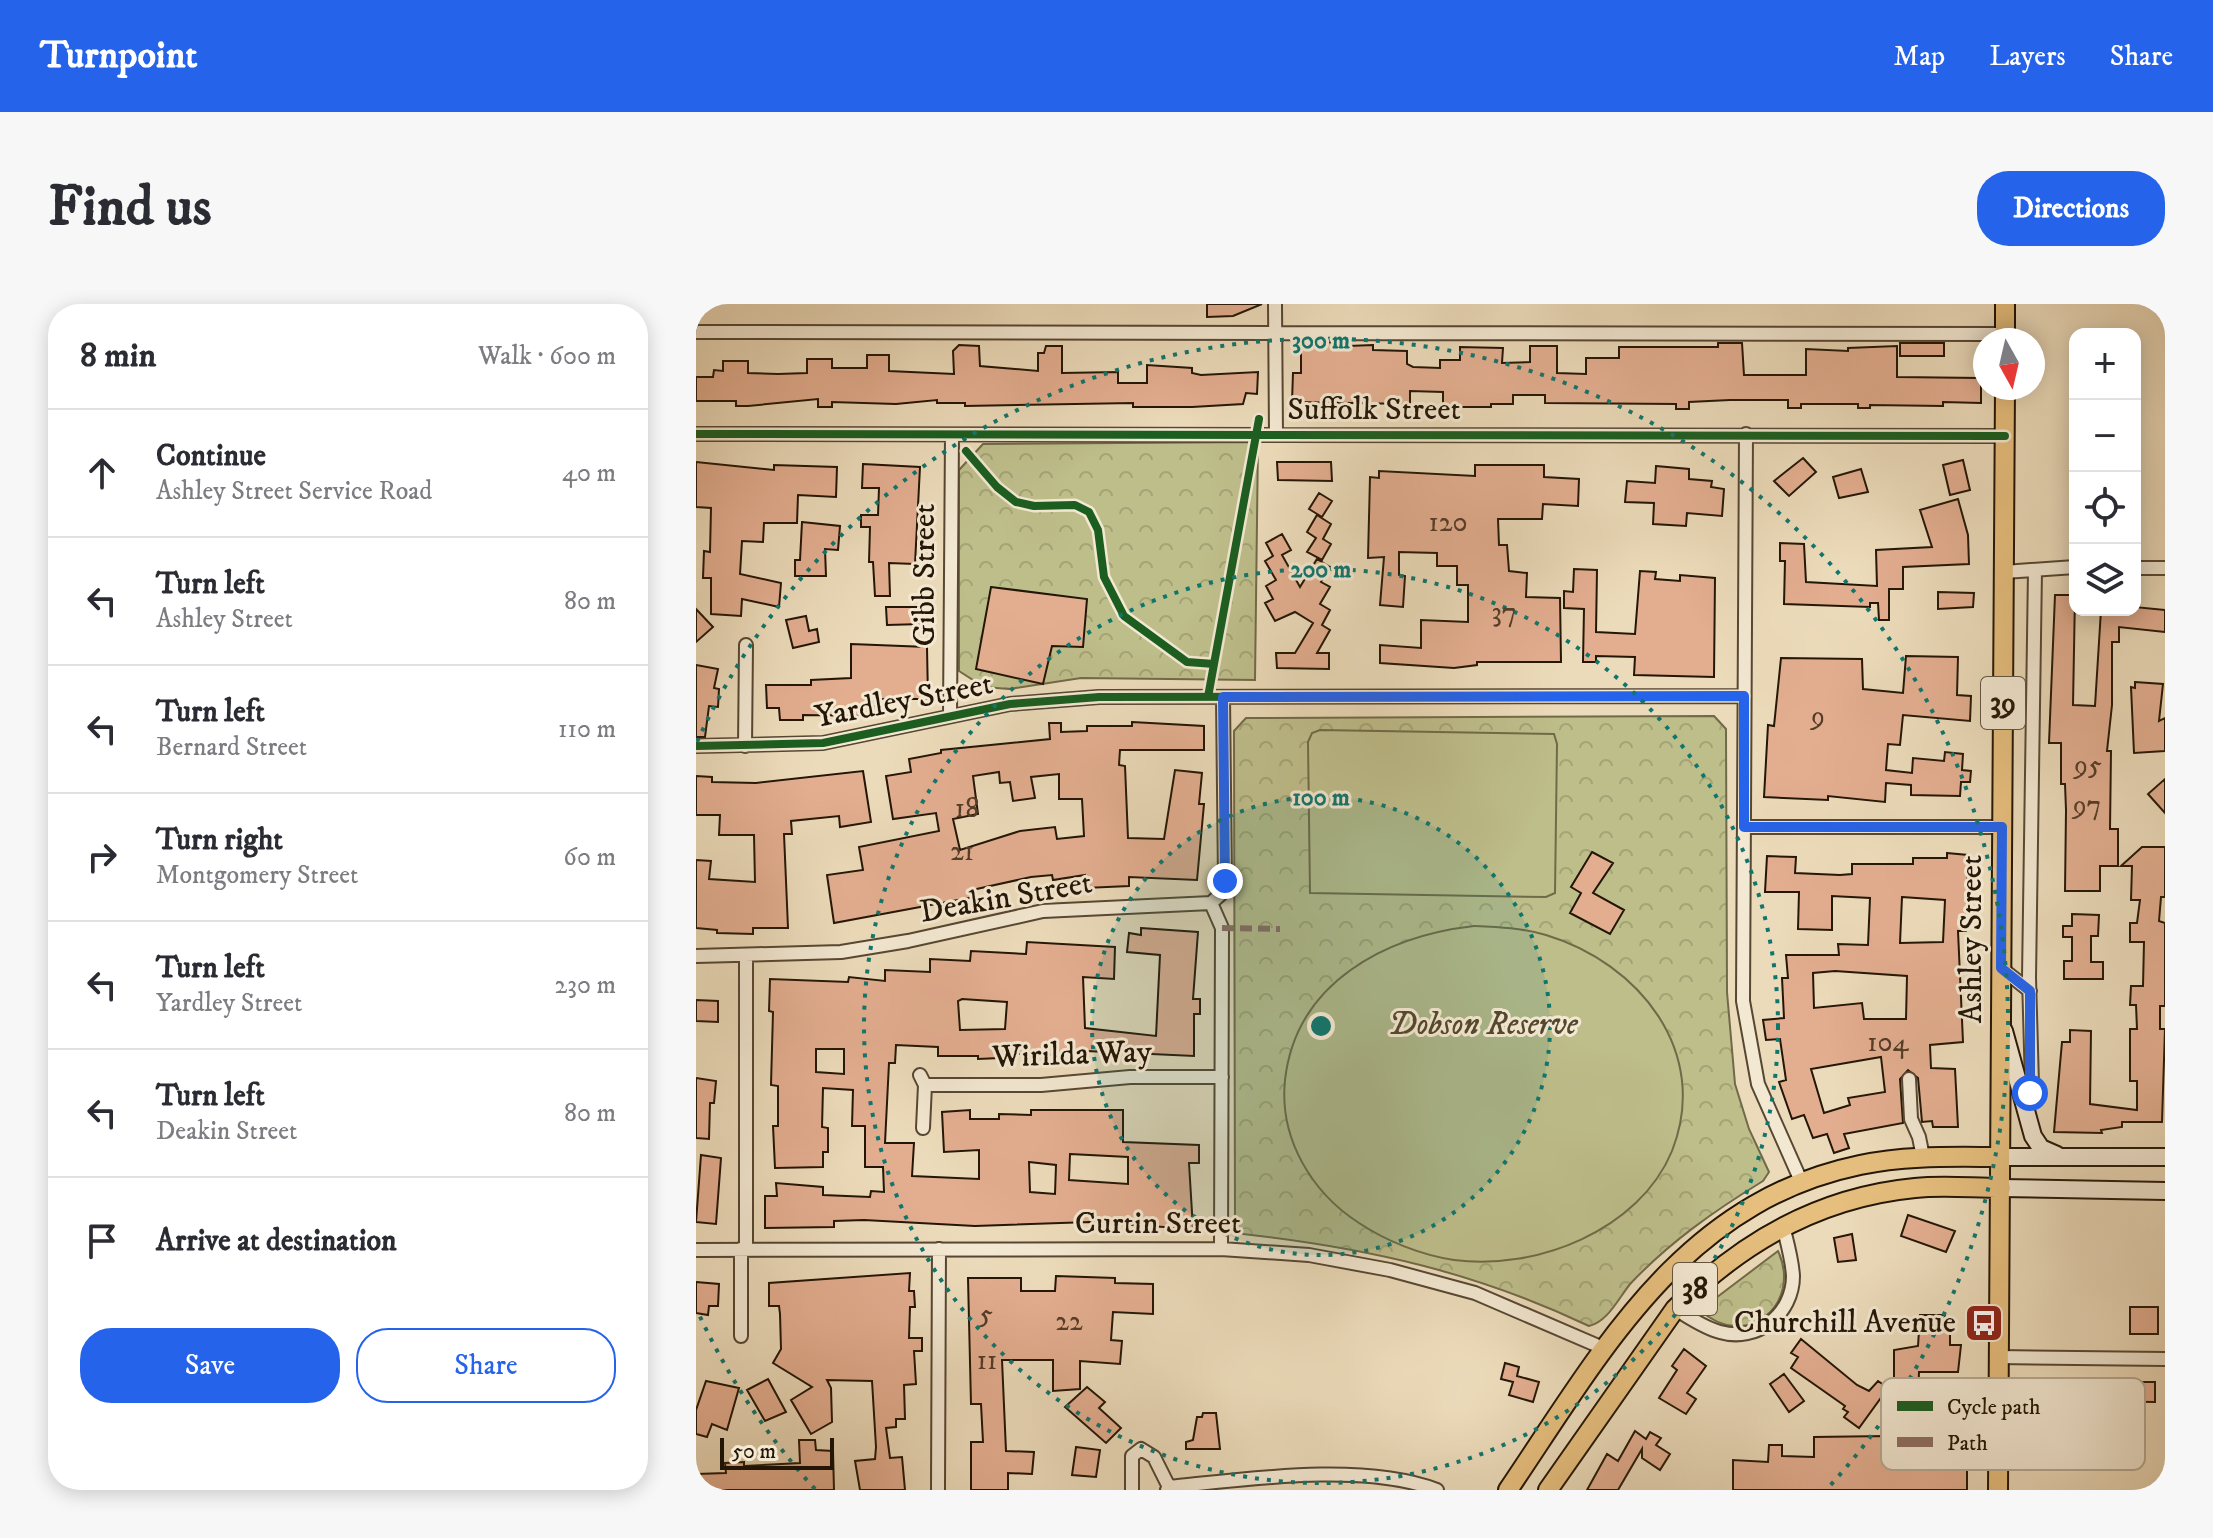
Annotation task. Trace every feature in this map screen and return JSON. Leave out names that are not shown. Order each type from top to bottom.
[{"type":"main road","points":[[2005,304],[2005,328]]},
{"type":"main road","name":"Ashley Street","points":[[1998,1378],[2005,400]]},
{"type":"main road","points":[[2001,1018],[2036,1143],[2062,1157]]},
{"type":"main road","name":"38","points":[[1508,1490],[1603,1348],[1651,1288],[1705,1237],[1777,1192],[1801,1181],[1864,1164],[1923,1157],[2165,1157]]},
{"type":"main road","points":[[1801,1181],[1819,1211]]},
{"type":"main road","name":"38","points":[[1548,1490],[1675,1309],[1723,1264],[1783,1226],[1855,1198],[1903,1190],[2165,1191]]},
{"type":"main road","points":[[1777,1192],[1783,1226]]},
{"type":"main road","points":[[1651,1288],[1675,1309]]},
{"type":"main road","points":[[1603,1348],[1634,1364]]},
{"type":"street","points":[[1275,304],[1276,434]]},
{"type":"street","points":[[696,332],[1973,337]]},
{"type":"street","name":"Suffolk Street","points":[[696,434],[2005,436]]},
{"type":"street","points":[[1746,434],[1742,953],[1749,1049],[1769,1115],[1801,1181]]},
{"type":"street","name":"Gibb Street","points":[[950,715],[952,435]]},
{"type":"street","points":[[2004,572],[2069,567]]},
{"type":"street","points":[[2141,568],[2165,568]]},
{"type":"street","points":[[2022,1101],[2032,1084],[2030,991],[2035,570]]},
{"type":"street","points":[[745,746],[746,645]]},
{"type":"street","name":"Yardley Street","points":[[696,746],[851,739],[950,715],[1057,699],[1744,696]]},
{"type":"street","points":[[1221,1249],[1222,928],[1211,903],[1221,894],[1225,881],[1223,697]]},
{"type":"street","points":[[1744,827],[2002,827]]},
{"type":"street","name":"Deakin Street","points":[[696,956],[746,956],[878,947],[1043,911],[1211,903]]},
{"type":"street","points":[[741,1336],[746,956]]},
{"type":"street","points":[[2001,968],[2030,991]]},
{"type":"street","name":"Wirilda Way","points":[[923,1128],[922,1080],[1041,1085],[1130,1077],[1222,1077]]},
{"type":"street","points":[[1909,1079],[1911,1119],[1923,1157]]},
{"type":"street","points":[[1675,1309],[1709,1328],[1730,1334],[1753,1332],[1774,1321],[1792,1287],[1783,1226]]},
{"type":"street","points":[[938,1490],[939,1249]]},
{"type":"street","name":"Curtin Street","points":[[696,1250],[1221,1249],[1335,1259],[1440,1283],[1514,1307],[1603,1348]]},
{"type":"street","points":[[1998,1357],[2165,1359]]},
{"type":"street","points":[[1132,1490],[1132,1456],[1141,1449],[1154,1457],[1168,1488],[1383,1478],[1437,1490]]},
{"type":"green space","points":[[1258,442],[1255,680],[1081,678],[1009,689],[984,687],[959,671],[959,470],[983,444]]},
{"type":"green space","name":"Dobson Reserve","points":[[1714,716],[1726,729],[1727,992],[1735,1084],[1749,1129],[1769,1172],[1763,1181],[1677,1241],[1631,1283],[1602,1320],[1589,1326],[1504,1291],[1420,1265],[1334,1247],[1243,1234],[1235,1225],[1234,731],[1246,718]]},
{"type":"green space","points":[[1320,730],[1554,734],[1557,744],[1555,893],[1546,897],[1310,893],[1308,742],[1312,733]]},
{"type":"green space","points":[[1474,926],[1519,929],[1546,935],[1580,948],[1610,967],[1637,990],[1658,1016],[1674,1047],[1682,1079],[1682,1114],[1672,1151],[1656,1179],[1635,1203],[1610,1224],[1581,1240],[1518,1259],[1485,1262],[1454,1260],[1417,1251],[1381,1236],[1342,1210],[1326,1196],[1302,1162],[1293,1143],[1284,1102],[1285,1080],[1293,1046],[1307,1016],[1326,991],[1378,953],[1441,931]]},
{"type":"green space","points":[[1778,1251],[1784,1271],[1783,1289],[1776,1304],[1765,1316],[1751,1324],[1735,1326],[1717,1322],[1700,1310]]},
{"type":"building","points":[[1207,304],[1262,304],[1233,316],[1207,317]]},
{"type":"building","points":[[1348,342],[1348,346],[1373,345],[1373,350],[1407,351],[1407,364],[1440,368],[1440,360],[1460,360],[1460,347],[1503,348],[1502,363],[1530,362],[1530,346],[1557,346],[1557,373],[1586,374],[1586,358],[1619,358],[1619,347],[1718,347],[1718,343],[1742,343],[1744,375],[1806,375],[1806,349],[1848,351],[1848,348],[1897,346],[1897,377],[1973,378],[1973,400],[1981,400],[1981,403],[1870,405],[1870,408],[1858,408],[1858,404],[1801,404],[1801,408],[1788,408],[1788,400],[1730,400],[1689,402],[1689,409],[1676,409],[1676,404],[1545,403],[1545,395],[1513,395],[1513,404],[1443,407],[1443,392],[1410,391],[1410,404],[1292,402],[1293,373],[1301,373],[1301,343]]},
{"type":"building","points":[[1900,343],[1944,343],[1944,356],[1900,356]]},
{"type":"building","points":[[959,345],[979,346],[980,366],[1038,371],[1038,353],[1044,353],[1046,346],[1062,346],[1062,373],[1118,372],[1118,383],[1147,383],[1147,365],[1192,368],[1192,373],[1201,375],[1258,372],[1257,394],[1246,393],[1243,404],[1192,407],[1133,407],[1133,403],[965,406],[965,403],[937,403],[937,400],[896,404],[832,402],[832,407],[818,407],[818,399],[748,406],[736,406],[736,401],[696,401],[696,377],[713,377],[714,370],[723,371],[723,361],[748,361],[748,373],[807,373],[807,359],[832,359],[832,368],[867,368],[867,355],[889,355],[889,371],[954,374],[953,351]]},
{"type":"building","points":[[1803,458],[1816,472],[1789,496],[1774,481]]},
{"type":"building","points":[[1963,460],[1970,490],[1950,495],[1943,465]]},
{"type":"building","points":[[696,462],[774,470],[774,465],[837,467],[836,497],[798,495],[797,523],[764,523],[763,542],[742,541],[740,574],[781,583],[779,607],[742,599],[741,616],[711,614],[711,578],[703,578],[704,551],[710,552],[711,508],[696,507]]},
{"type":"building","points":[[1277,462],[1331,462],[1332,481],[1278,480]]},
{"type":"building","points":[[863,464],[920,467],[915,564],[889,563],[890,596],[875,596],[873,562],[869,562],[870,527],[861,527],[861,515],[878,515],[879,488],[862,488]]},
{"type":"building","points":[[1475,465],[1544,465],[1544,477],[1579,479],[1578,506],[1543,504],[1542,519],[1498,519],[1499,545],[1507,545],[1509,571],[1527,573],[1526,597],[1560,598],[1561,662],[1477,662],[1477,665],[1454,668],[1380,663],[1380,645],[1421,648],[1421,620],[1468,622],[1468,585],[1457,585],[1457,566],[1437,566],[1437,553],[1399,552],[1399,575],[1405,576],[1403,607],[1380,605],[1384,557],[1368,558],[1370,477],[1379,478],[1379,471],[1475,476]]},
{"type":"building","points":[[1656,466],[1689,469],[1689,479],[1712,481],[1711,487],[1724,489],[1722,516],[1687,513],[1686,526],[1653,524],[1654,503],[1625,502],[1627,481],[1655,483]]},
{"type":"building","points":[[1861,469],[1868,492],[1839,498],[1833,477]]},
{"type":"building","points":[[1319,493],[1332,501],[1322,517],[1309,509]]},
{"type":"building","points":[[1958,499],[1968,535],[1969,564],[1903,567],[1903,589],[1889,589],[1889,620],[1879,620],[1878,603],[1870,603],[1870,607],[1784,604],[1785,561],[1780,561],[1780,543],[1804,544],[1806,582],[1877,586],[1876,550],[1932,547],[1920,510]]},
{"type":"building","points":[[1317,515],[1331,524],[1323,539],[1331,544],[1322,560],[1307,552],[1316,538],[1307,532]]},
{"type":"building","points":[[802,522],[840,526],[838,550],[825,549],[826,576],[795,576],[795,560],[800,560]]},
{"type":"building","points":[[1282,534],[1291,550],[1282,555],[1300,587],[1317,559],[1330,567],[1321,582],[1330,587],[1320,604],[1330,610],[1322,625],[1330,630],[1317,653],[1329,653],[1329,669],[1277,668],[1276,653],[1295,653],[1313,623],[1295,612],[1275,621],[1265,603],[1273,599],[1266,586],[1276,580],[1265,561],[1273,556],[1266,543]]},
{"type":"building","points":[[1574,569],[1597,570],[1596,632],[1635,634],[1640,571],[1656,572],[1655,579],[1680,581],[1680,575],[1715,578],[1714,677],[1634,675],[1635,657],[1596,656],[1596,662],[1583,662],[1584,609],[1564,608],[1564,591],[1573,592]]},
{"type":"building","points":[[991,587],[1087,599],[1083,647],[1052,646],[1043,684],[976,669]]},
{"type":"building","points":[[1938,592],[1974,593],[1973,607],[1938,609]]},
{"type":"building","points":[[2055,595],[2069,595],[2069,616],[2075,616],[2073,705],[2095,706],[2101,616],[2141,616],[2141,608],[2165,610],[2165,632],[2119,627],[2119,642],[2112,642],[2112,705],[2107,751],[2111,751],[2110,829],[2118,829],[2118,866],[2100,866],[2100,891],[2065,891],[2066,810],[2065,784],[2061,784],[2061,743],[2049,743]]},
{"type":"building","points":[[886,607],[920,607],[922,624],[887,625]]},
{"type":"building","points":[[696,609],[713,627],[696,642]]},
{"type":"building","points":[[806,616],[809,631],[817,629],[819,642],[793,648],[786,620]]},
{"type":"building","points":[[851,644],[927,647],[928,699],[875,699],[876,716],[803,715],[803,720],[780,720],[779,708],[767,708],[766,685],[811,685],[811,680],[851,678]]},
{"type":"building","points":[[1906,656],[1958,657],[1957,695],[1971,696],[1970,721],[1903,715],[1900,745],[1888,744],[1886,770],[1912,773],[1913,758],[1944,761],[1945,752],[1963,754],[1962,770],[1971,771],[1970,782],[1961,782],[1960,796],[1911,795],[1911,785],[1886,783],[1885,802],[1828,796],[1828,800],[1764,797],[1768,725],[1774,726],[1781,658],[1862,659],[1863,689],[1903,693]]},
{"type":"building","points":[[696,665],[718,669],[714,688],[719,689],[718,707],[709,706],[705,737],[696,737]]},
{"type":"building","points":[[2135,682],[2163,684],[2159,721],[2165,718],[2165,751],[2134,753],[2131,687],[2135,688]]},
{"type":"building","points":[[1132,722],[1204,726],[1204,750],[1120,750],[1119,765],[1125,766],[1128,838],[1164,839],[1175,770],[1202,773],[1199,804],[1204,804],[1197,880],[1129,877],[1129,886],[1085,888],[1085,875],[1053,880],[1052,875],[1031,877],[972,890],[974,897],[834,923],[827,875],[863,870],[859,847],[939,831],[936,813],[893,819],[886,776],[911,772],[909,759],[941,753],[941,750],[1050,739],[1049,723],[1061,723],[1061,732],[1087,731],[1087,726],[1132,726]],"holes":[[[999,772],[1000,783],[1010,782],[1013,801],[1035,798],[1031,777],[1059,774],[1059,799],[1082,799],[1084,836],[1057,839],[1055,827],[1020,831],[960,850],[953,819],[978,814],[973,776]]]},
{"type":"building","points":[[863,771],[871,822],[840,827],[839,816],[791,821],[792,834],[784,834],[788,928],[753,928],[753,934],[717,933],[717,930],[696,928],[696,860],[711,861],[709,879],[755,882],[754,835],[719,835],[720,815],[696,815],[696,776],[712,777],[712,782],[756,783]]},
{"type":"building","points":[[2165,779],[2165,813],[2148,794]]},
{"type":"building","points":[[2142,847],[2165,847],[2165,897],[2161,897],[2159,921],[2165,923],[2165,1006],[2160,1006],[2160,1029],[2165,1029],[2162,1122],[2122,1122],[2122,1127],[2101,1130],[2102,1133],[2054,1132],[2062,1042],[2070,1042],[2070,1030],[2091,1031],[2090,1104],[2137,1110],[2137,1081],[2130,1081],[2130,1029],[2137,1029],[2136,1005],[2130,1005],[2131,986],[2143,986],[2144,942],[2130,942],[2130,923],[2137,923],[2140,900],[2131,900],[2132,866],[2121,866]]},
{"type":"building","points":[[1592,852],[1613,863],[1593,893],[1624,910],[1610,934],[1570,913],[1581,893],[1571,887]]},
{"type":"building","points":[[1947,853],[1968,855],[1966,931],[1958,931],[1963,1042],[1930,1045],[1931,1068],[1955,1069],[1958,1127],[1933,1127],[1932,1121],[1922,1122],[1918,1078],[1908,1070],[1900,1079],[1903,1123],[1844,1134],[1849,1148],[1834,1153],[1827,1134],[1813,1138],[1804,1115],[1792,1119],[1779,1082],[1786,1080],[1780,1039],[1766,1040],[1763,1020],[1784,1018],[1782,978],[1788,978],[1786,955],[1839,955],[1838,944],[1868,945],[1870,898],[1832,896],[1832,930],[1798,929],[1799,892],[1765,892],[1767,856],[1796,857],[1795,873],[1840,875],[1852,874],[1852,864],[1913,864],[1913,858],[1947,858]],"holes":[[[1902,897],[1945,900],[1943,942],[1900,943]],[[1835,971],[1907,976],[1906,1019],[1864,1019],[1862,1003],[1814,1008],[1813,973]],[[1881,1057],[1885,1092],[1848,1098],[1850,1105],[1824,1113],[1811,1069]]]},
{"type":"building","points":[[2072,914],[2099,915],[2098,936],[2091,936],[2091,962],[2103,962],[2103,979],[2064,979],[2064,961],[2072,961],[2072,937],[2063,937],[2063,926],[2072,926]]},
{"type":"building","points":[[1141,928],[1198,932],[1193,999],[1200,999],[1200,1014],[1194,1014],[1194,1056],[1086,1051],[1044,1055],[1000,1053],[1000,1058],[978,1059],[978,1056],[938,1056],[938,1047],[896,1045],[895,1063],[889,1063],[885,1143],[914,1143],[912,1176],[979,1179],[979,1150],[944,1152],[942,1112],[970,1110],[970,1119],[999,1119],[999,1114],[1031,1115],[1031,1110],[1123,1110],[1123,1142],[1199,1145],[1199,1163],[1189,1163],[1193,1229],[1090,1222],[975,1226],[864,1220],[834,1221],[834,1227],[765,1228],[765,1196],[777,1196],[776,1183],[823,1187],[823,1195],[870,1197],[871,1191],[884,1192],[883,1167],[865,1167],[865,1126],[852,1126],[853,1090],[823,1088],[822,1127],[828,1128],[828,1152],[823,1152],[823,1167],[775,1168],[773,1126],[778,1126],[778,1086],[771,1085],[773,1012],[769,1011],[770,979],[848,982],[849,977],[885,981],[885,970],[930,972],[930,959],[970,961],[971,951],[1026,954],[1027,942],[1115,947],[1114,979],[1083,977],[1085,1028],[1156,1036],[1160,955],[1127,952],[1129,933],[1141,935]],"holes":[[[958,1001],[1007,1002],[1005,1029],[960,1030]],[[816,1049],[844,1049],[844,1074],[816,1072]],[[1070,1154],[1128,1157],[1128,1184],[1069,1180]],[[1029,1162],[1056,1165],[1055,1194],[1030,1192]]]},
{"type":"building","points":[[696,1000],[718,1001],[718,1022],[696,1021]]},
{"type":"building","points":[[696,1078],[716,1081],[714,1103],[710,1103],[709,1139],[696,1138]]},
{"type":"building","points":[[701,1155],[721,1158],[716,1224],[696,1222]]},
{"type":"building","points":[[1908,1215],[1955,1231],[1946,1252],[1901,1236]]},
{"type":"building","points":[[1852,1234],[1856,1260],[1838,1262],[1834,1238]]},
{"type":"building","points":[[910,1273],[909,1291],[914,1291],[915,1307],[910,1307],[909,1338],[922,1338],[922,1351],[914,1351],[916,1384],[904,1385],[905,1419],[896,1419],[896,1427],[886,1428],[890,1458],[902,1457],[905,1490],[860,1490],[855,1461],[875,1459],[872,1381],[827,1380],[831,1388],[832,1422],[811,1434],[791,1400],[812,1387],[773,1363],[781,1349],[780,1314],[779,1306],[769,1306],[769,1283]]},
{"type":"building","points":[[1056,1276],[1115,1278],[1115,1283],[1153,1284],[1153,1314],[1113,1312],[1111,1340],[1122,1341],[1120,1364],[1080,1361],[1080,1389],[1053,1391],[1053,1360],[1002,1360],[1006,1451],[1034,1452],[1032,1474],[1008,1473],[1008,1490],[971,1490],[971,1442],[983,1442],[981,1404],[971,1404],[968,1278],[1021,1278],[1021,1291],[1055,1291]]},
{"type":"building","points":[[696,1282],[719,1284],[718,1306],[709,1306],[708,1315],[696,1313]]},
{"type":"building","points":[[2130,1307],[2158,1307],[2158,1334],[2130,1334]]},
{"type":"building","points":[[1920,1315],[1945,1315],[1944,1326],[1950,1326],[1950,1345],[1961,1345],[1958,1372],[1919,1372],[1919,1378],[1894,1378],[1894,1350],[1918,1346]]},
{"type":"building","points":[[1801,1339],[1857,1385],[1869,1391],[1878,1381],[1881,1383],[1881,1398],[1859,1428],[1844,1417],[1848,1412],[1843,1409],[1845,1406],[1791,1368],[1798,1357],[1791,1353]]},
{"type":"building","points":[[1684,1349],[1706,1366],[1687,1393],[1696,1399],[1686,1414],[1659,1398],[1677,1370],[1672,1366]]},
{"type":"building","points":[[1505,1363],[1519,1367],[1517,1376],[1539,1382],[1533,1402],[1509,1395],[1513,1382],[1501,1379]]},
{"type":"building","points":[[1784,1374],[1804,1401],[1789,1412],[1770,1384]]},
{"type":"building","points":[[768,1379],[786,1412],[765,1421],[747,1390]]},
{"type":"building","points":[[706,1381],[739,1388],[727,1430],[712,1424],[707,1437],[696,1434],[696,1410]]},
{"type":"building","points":[[2145,1382],[2155,1382],[2155,1402],[2145,1402]]},
{"type":"building","points":[[1087,1387],[1105,1402],[1099,1408],[1121,1428],[1106,1443],[1065,1407]]},
{"type":"building","points":[[1203,1413],[1216,1413],[1220,1449],[1186,1449],[1186,1442],[1193,1440],[1197,1417],[1202,1417]]},
{"type":"building","points":[[1635,1431],[1646,1439],[1650,1432],[1661,1438],[1656,1445],[1670,1454],[1660,1470],[1642,1458],[1642,1449],[1618,1490],[1587,1490],[1607,1454],[1618,1461]]},
{"type":"building","points":[[1881,1436],[1881,1470],[1967,1470],[1967,1490],[1733,1490],[1733,1460],[1768,1462],[1769,1445],[1782,1445],[1782,1456],[1814,1457],[1814,1437]]},
{"type":"building","points":[[799,1440],[815,1440],[816,1450],[833,1451],[834,1490],[696,1490],[696,1474],[726,1473],[725,1463],[744,1462],[744,1466],[800,1463]]},
{"type":"building","points":[[1076,1447],[1100,1450],[1096,1477],[1072,1475]]},
{"type":"marked path","points":[[1222,928],[1280,929]]},
{"type":"cycle path","points":[[1214,664],[1259,419]]},
{"type":"cycle path","points":[[696,434],[2005,436]]},
{"type":"cycle path","points":[[966,451],[997,487],[1016,502],[1034,506],[1075,505],[1089,512],[1098,530],[1104,577],[1124,616],[1187,662],[1214,664],[1208,697]]},
{"type":"cycle path","points":[[696,746],[823,743],[1010,704],[1099,697],[1744,696]]},
{"type":"place","name":"Churchill Avenue","points":[[1984,1323]]},
{"type":"route","points":[[1225,881],[1223,697],[1744,696],[1744,827],[2002,827],[2001,968],[2030,991],[2030,1093]]}]
